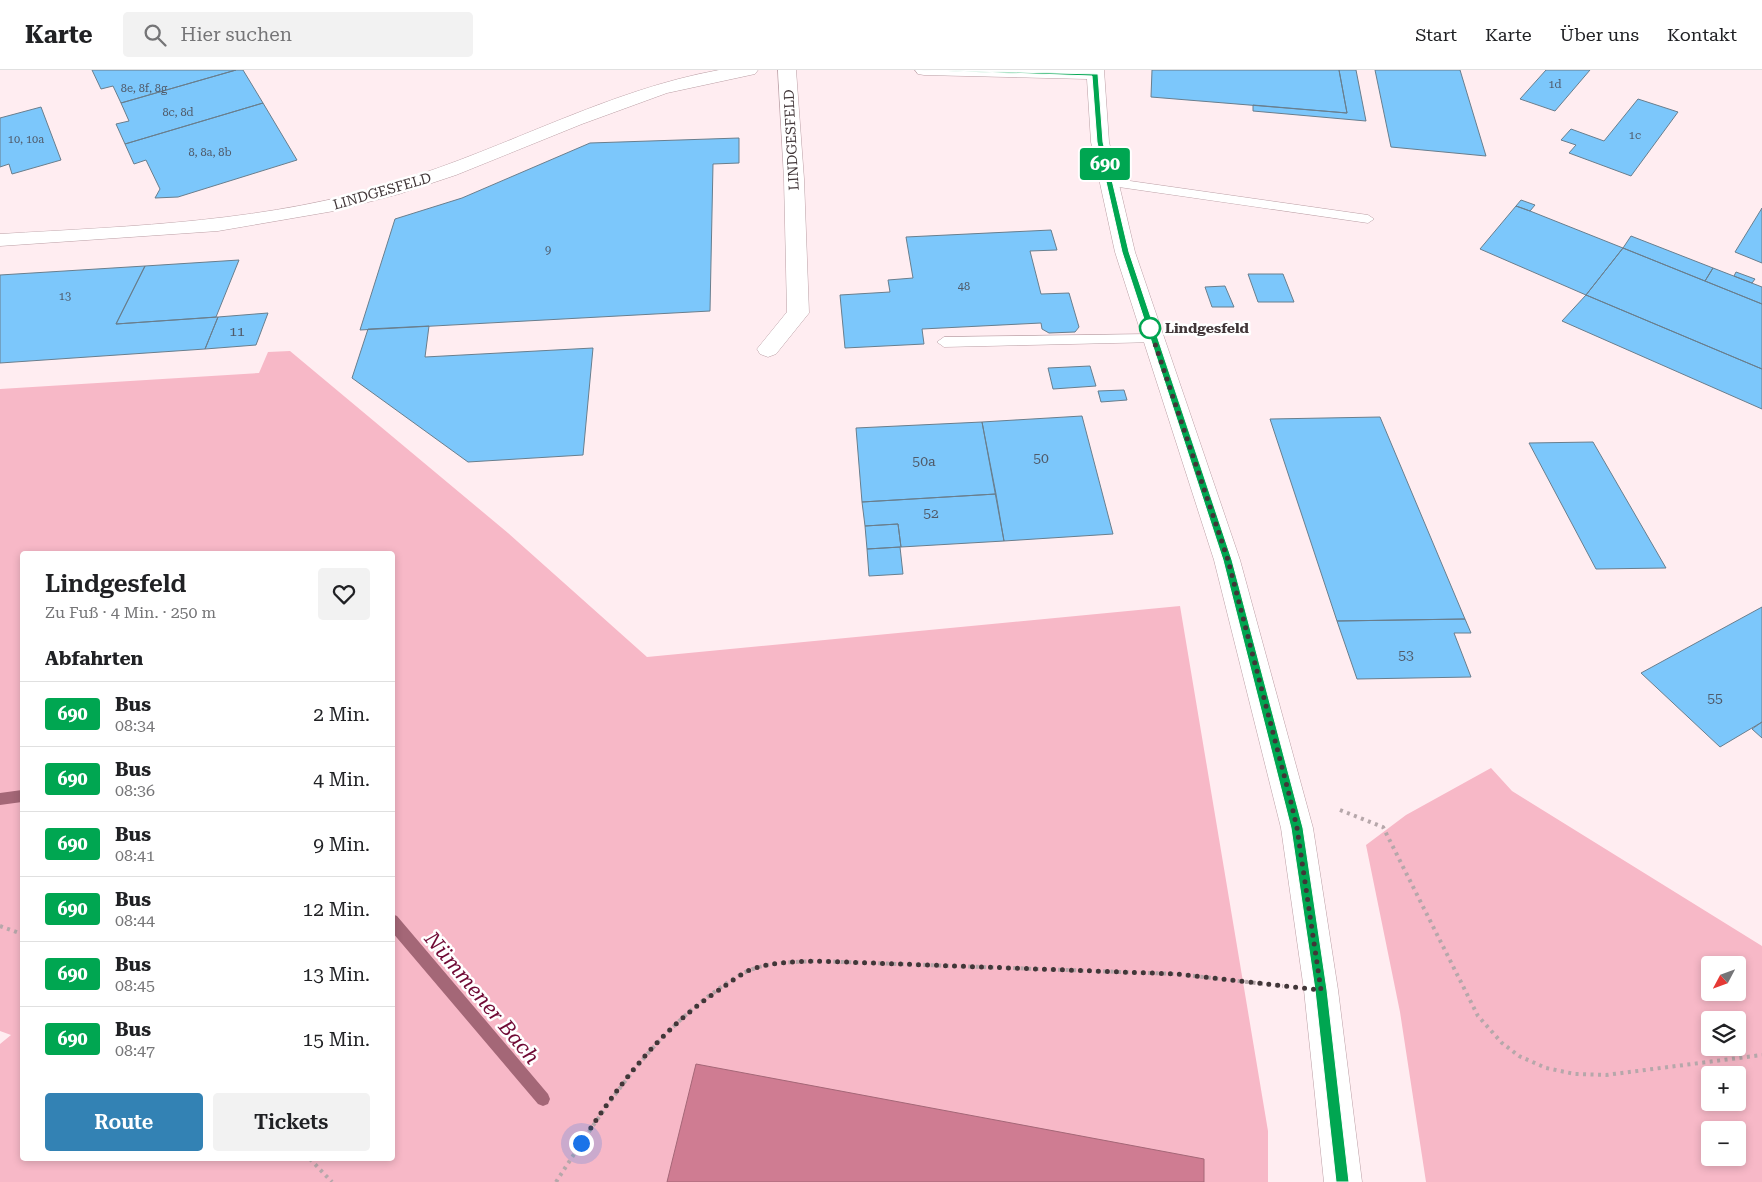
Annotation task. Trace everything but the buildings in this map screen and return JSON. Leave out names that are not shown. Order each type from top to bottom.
[{"type":"street","name":"LINDGESFELD","points":[[0,240],[223,224],[289,215],[359,199],[465,166],[639,97],[710,76],[748,70]]},
{"type":"street","name":"LINDGESFELD","points":[[768,349],[798,313],[794,180],[787,70]]},
{"type":"street","points":[[924,70],[1095,72],[1100,142],[1125,252],[1228,560],[1297,828],[1321,990],[1343,1182]]},
{"type":"lane","points":[[1109,182],[1368,219]]},
{"type":"lane","points":[[944,342],[1153,339]]},
{"type":"path","points":[[1340,810],[1383,827],[1478,1016],[1497,1038],[1520,1057],[1563,1074],[1593,1075],[1631,1074],[1740,1056],[1762,1055]]},
{"type":"path","points":[[0,926],[20,933]]},
{"type":"path","points":[[556,1182],[602,1110],[643,1056],[706,998],[754,968],[780,963],[816,961],[1095,970],[1177,974],[1321,990]]},
{"type":"path","points":[[312,1161],[332,1182]]},
{"type":"shaded area","points":[[290,351],[508,533],[647,657],[1180,606],[1268,1131],[1268,1182],[0,1182],[0,1044],[11,1035],[0,1031],[0,389],[259,373],[268,352]]},
{"type":"shaded area","points":[[1491,768],[1512,791],[1762,946],[1762,1182],[1426,1182],[1400,1012],[1366,845],[1406,815]]},
{"type":"shaded area","points":[[696,1064],[1204,1159],[1204,1182],[667,1182]]},
{"type":"waterway","name":"Nümmener Bach","points":[[0,799],[20,796]]},
{"type":"waterway","name":"Nümmener Bach","points":[[395,925],[543,1099]]},
{"type":"bus line","name":"690","points":[[924,70],[1095,74],[1100,142],[1125,252],[1228,560],[1297,828],[1321,990],[1343,1182]]},
{"type":"place","name":"Lindgesfeld","points":[[1150,328]]},
{"type":"route","points":[[581,1143],[602,1110],[643,1056],[706,998],[754,968],[780,963],[816,961],[1149,972],[1321,990],[1297,828],[1290,798],[1228,560],[1148,323],[1150,328]]}]
